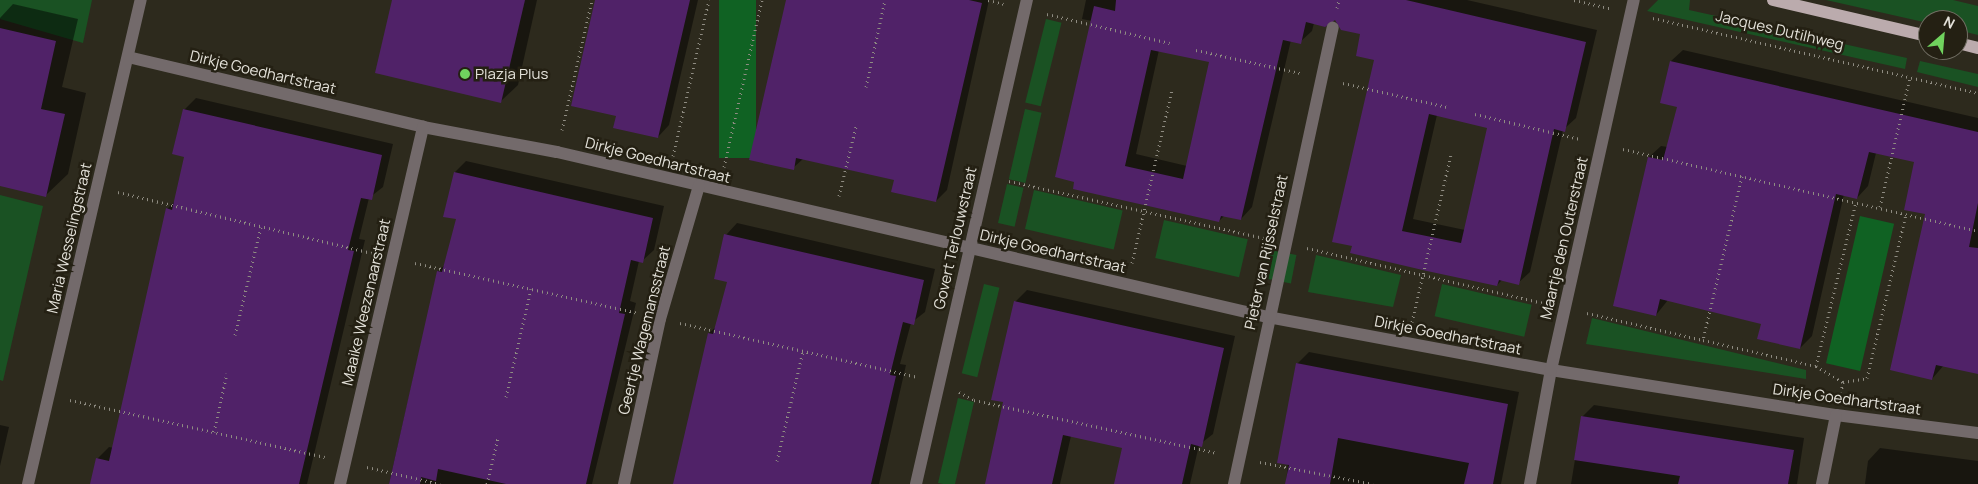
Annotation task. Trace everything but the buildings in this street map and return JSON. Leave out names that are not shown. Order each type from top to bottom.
[{"type":"main road","name":"Jacques Dutilhweg","points":[[1774,0],[1918,34]]},
{"type":"street","name":"Maria Wesselingstraat","points":[[28,484],[141,0]]},
{"type":"street","name":"Maartje den Outerstraat","points":[[1530,484],[1551,370],[1634,0]]},
{"type":"street","name":"Govert Terlouwstraat","points":[[916,484],[1026,4]]},
{"type":"street","name":"Pieter van Rijsselstraat","points":[[1234,484],[1268,317],[1333,28]]},
{"type":"street","name":"Dirkje Goedhartstraat","points":[[128,57],[423,127],[557,152],[718,192],[1268,317],[1551,370],[1836,415],[1978,433]]},
{"type":"street","name":"Maaike Weezenaarstraat","points":[[340,484],[423,127]]},
{"type":"street","name":"Geertje Wagemansstraat","points":[[624,484],[660,319],[700,186]]},
{"type":"street","points":[[1822,484],[1836,415]]},
{"type":"path","points":[[557,152],[592,0]]},
{"type":"path","points":[[667,179],[709,0]]},
{"type":"path","points":[[718,192],[762,0]]},
{"type":"path","points":[[866,88],[885,0]]},
{"type":"path","points":[[988,0],[1026,4],[1170,43]]},
{"type":"path","name":"Jacques Dutilhweg","points":[[1574,0],[1978,93]]},
{"type":"path","points":[[1880,207],[1910,77]]},
{"type":"path","points":[[1127,284],[1172,90]]},
{"type":"path","points":[[1476,114],[1978,230]]},
{"type":"path","points":[[834,218],[856,126]]},
{"type":"path","points":[[1407,343],[1451,155]]},
{"type":"path","points":[[986,176],[1423,274],[1816,366],[1843,382],[1867,378],[1906,214]]},
{"type":"path","points":[[1703,340],[1742,176]]},
{"type":"path","points":[[98,187],[392,258],[939,382],[974,400],[1240,458],[1373,484]]},
{"type":"path","points":[[1816,366],[1856,202]]},
{"type":"path","points":[[235,335],[261,227]]},
{"type":"path","points":[[506,397],[531,290]]},
{"type":"path","points":[[777,460],[803,351]]},
{"type":"path","points":[[214,432],[228,373]]},
{"type":"path","points":[[1836,415],[1843,382]]},
{"type":"path","points":[[49,395],[440,484]]},
{"type":"path","points":[[487,484],[498,438]]},
{"type":"green space","points":[[0,0],[92,0],[83,43],[0,19]]},
{"type":"green space","points":[[719,0],[756,0],[756,158],[719,158]]},
{"type":"green space","points":[[1658,0],[1690,0],[1689,10],[1907,58],[1905,69],[1647,11]]},
{"type":"green space","points":[[1826,0],[1953,0],[1978,6],[1978,35],[1968,32],[1968,10],[1918,10],[1918,21]]},
{"type":"green space","points":[[1046,19],[1062,23],[1041,106],[1025,102]]},
{"type":"green space","points":[[1920,61],[1978,74],[1978,87],[1917,72]]},
{"type":"green space","points":[[1025,109],[1042,113],[1025,183],[1009,179]]},
{"type":"green space","points":[[1007,184],[1024,188],[1015,227],[998,223]]},
{"type":"green space","points":[[1034,190],[1123,210],[1114,249],[1025,229]]},
{"type":"green space","points":[[0,195],[43,206],[3,381],[0,380]]},
{"type":"green space","points":[[1860,216],[1894,224],[1860,371],[1826,363]]},
{"type":"green space","points":[[1164,220],[1248,239],[1239,277],[1155,258]]},
{"type":"green space","points":[[1266,249],[1296,255],[1291,283],[1260,277]]},
{"type":"green space","points":[[1316,255],[1401,275],[1393,307],[1308,292]]},
{"type":"green space","points":[[984,284],[1000,288],[977,377],[962,373]]},
{"type":"green space","points":[[1442,284],[1532,305],[1524,337],[1435,316]]},
{"type":"green space","points":[[1592,318],[1806,370],[1806,379],[1586,344]]},
{"type":"green space","points":[[958,398],[974,402],[955,484],[938,483]]},
{"type":"place","name":"Plazja Plus","points":[[465,74]]}]
